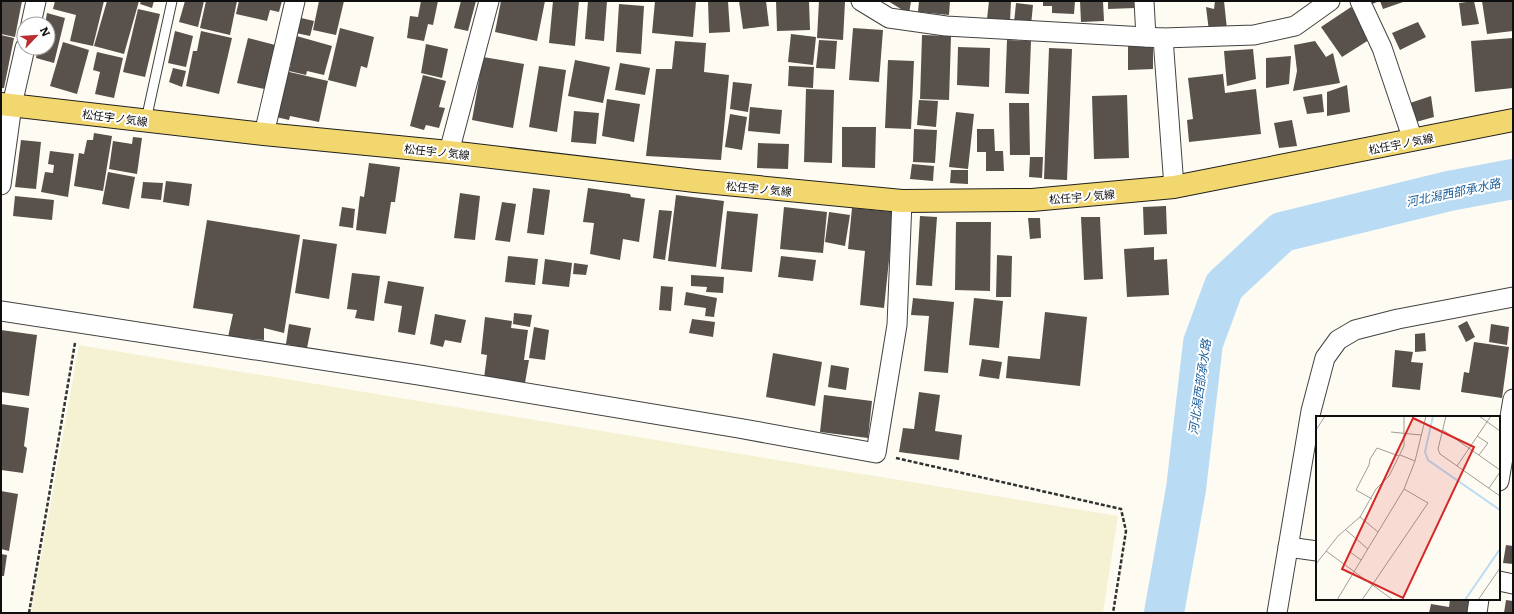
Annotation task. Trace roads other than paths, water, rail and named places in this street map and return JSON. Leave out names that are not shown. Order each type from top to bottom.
[{"type":"main road","name":"松任宇ノ気線","points":[[6,104],[264,134],[449,152],[695,182],[902,201],[1032,200],[1174,187],[1513,120]]},
{"type":"street","points":[[33,16],[36,1]]},
{"type":"street","points":[[264,134],[295,1]]},
{"type":"street","points":[[449,152],[489,1]]},
{"type":"street","points":[[861,1],[889,18],[946,26],[1154,37],[1254,35],[1295,26],[1330,1]]},
{"type":"street","points":[[1144,1],[1154,37],[1174,187]]},
{"type":"street","points":[[1360,1],[1382,48],[1413,140]]},
{"type":"street","points":[[1,184],[6,104],[22,56]]},
{"type":"street","points":[[1,311],[419,375],[738,428],[876,453],[897,325],[902,201]]},
{"type":"street","points":[[1277,613],[1311,411],[1325,358],[1338,340],[1355,330],[1398,319],[1513,297]]},
{"type":"street","points":[[1500,475],[1513,399]]},
{"type":"street","points":[[1288,547],[1316,551]]},
{"type":"street","points":[[1500,581],[1513,584]]},
{"type":"street","points":[[1477,613],[1479,600]]},
{"type":"lane","points":[[146,120],[172,1]]},
{"type":"waterway","name":"河北潟西部承水路","points":[[1164,613],[1186,489],[1203,343],[1224,286],[1282,232],[1449,191],[1513,179]]}]
